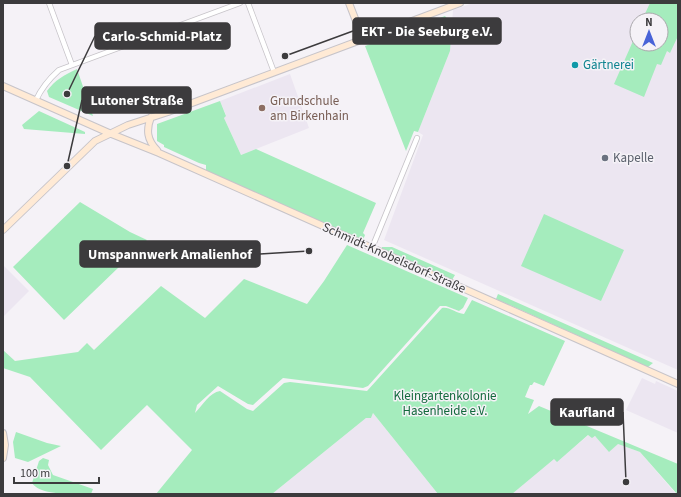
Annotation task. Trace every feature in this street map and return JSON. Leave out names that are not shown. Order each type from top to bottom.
[{"type":"street","points":[[49,3],[72,65]]},
{"type":"street","points":[[36,100],[41,89],[59,70],[240,3]]},
{"type":"street","points":[[248,3],[274,72]]},
{"type":"street","points":[[349,3],[362,39]]},
{"type":"street","points":[[3,230],[92,143],[109,133],[460,3]]},
{"type":"street","name":"Schmidt-Knobelsdorf-Straße","points":[[3,86],[109,133],[159,153],[678,384]]},
{"type":"street","points":[[151,117],[147,131],[151,144],[159,153]]},
{"type":"street","points":[[372,248],[417,138]]},
{"type":"street","points":[[3,433],[5,445],[3,458]]},
{"type":"shaded area","points":[[473,3],[678,3],[678,370],[384,240],[423,135],[418,132],[450,51],[453,10]]},
{"type":"shaded area","name":"Grundschule am Birkenhain","points":[[290,74],[309,128],[241,155],[224,118],[226,115],[220,101]]},
{"type":"shaded area","points":[[3,265],[29,291],[3,317]]},
{"type":"shaded area","points":[[642,378],[655,384],[656,381],[678,391],[678,433],[626,410]]},
{"type":"shaded area","points":[[373,413],[438,494],[272,494],[366,418],[371,418]]},
{"type":"shaded area","points":[[589,435],[640,452],[676,494],[512,494],[554,458],[557,461]]},
{"type":"green space","points":[[650,3],[678,3],[678,36],[670,53],[668,52],[669,12],[646,12]]},
{"type":"green space","points":[[445,16],[452,25],[450,51],[418,132],[414,131],[406,151],[365,46]]},
{"type":"green space","points":[[629,50],[629,52],[667,52],[661,65],[657,64],[644,97],[614,84]]},
{"type":"green space","points":[[77,69],[93,116],[49,97],[47,91],[53,84]]},
{"type":"green space","points":[[220,101],[226,116],[224,118],[241,155],[256,149],[376,203],[363,233],[365,235],[363,240],[206,171],[206,165],[164,147],[164,145],[157,141],[157,124]]},
{"type":"green space","points":[[39,111],[85,132],[85,134],[24,129],[22,125]]},
{"type":"green space","points":[[80,202],[130,232],[147,240],[64,320],[13,267]]},
{"type":"green space","points":[[544,214],[624,250],[601,301],[521,266]]},
{"type":"green space","name":"Kleingartenkolonie Hasenheide e.V.","points":[[347,245],[468,298],[463,308],[459,311],[446,306],[440,306],[368,386],[363,388],[283,378],[253,405],[248,404],[218,386],[197,405],[195,413],[213,394],[220,391],[247,409],[253,411],[284,383],[290,382],[367,391],[442,308],[447,308],[464,314],[472,300],[565,341],[544,386],[534,382],[530,385],[525,397],[534,400],[528,414],[539,406],[678,464],[677,494],[640,452],[618,444],[609,452],[595,436],[592,438],[588,435],[557,462],[554,459],[512,494],[438,494],[373,413],[371,418],[366,418],[272,494],[156,494],[192,450],[147,405],[101,450],[30,377],[3,368],[3,350],[15,361],[78,352],[87,343],[94,350],[161,286],[205,318],[244,279],[307,304]]},
{"type":"green space","points":[[382,247],[392,247],[455,275],[452,280],[382,249]]},
{"type":"green space","points":[[498,294],[653,363],[648,367],[496,299]]},
{"type":"green space","points":[[16,432],[47,443],[61,446],[28,462],[15,458],[13,442]]},
{"type":"green space","points":[[43,458],[49,460],[48,465],[53,475],[93,489],[91,494],[50,492],[36,487],[32,483],[39,461]]},
{"type":"place","name":"EKT - Die Seeburg e.V.","points":[[285,56]]},
{"type":"place","name":"Gärtnerei","points":[[575,65]]},
{"type":"place","name":"Carlo-Schmid-Platz","points":[[67,94]]},
{"type":"place","name":"Grundschule am Birkenhain","points":[[262,108]]},
{"type":"place","name":"Kapelle","points":[[605,158]]},
{"type":"place","name":"Lutoner Straße","points":[[67,166]]},
{"type":"place","name":"Umspannwerk Amalienhof","points":[[309,251]]},
{"type":"place","name":"Kaufland","points":[[626,482]]}]
